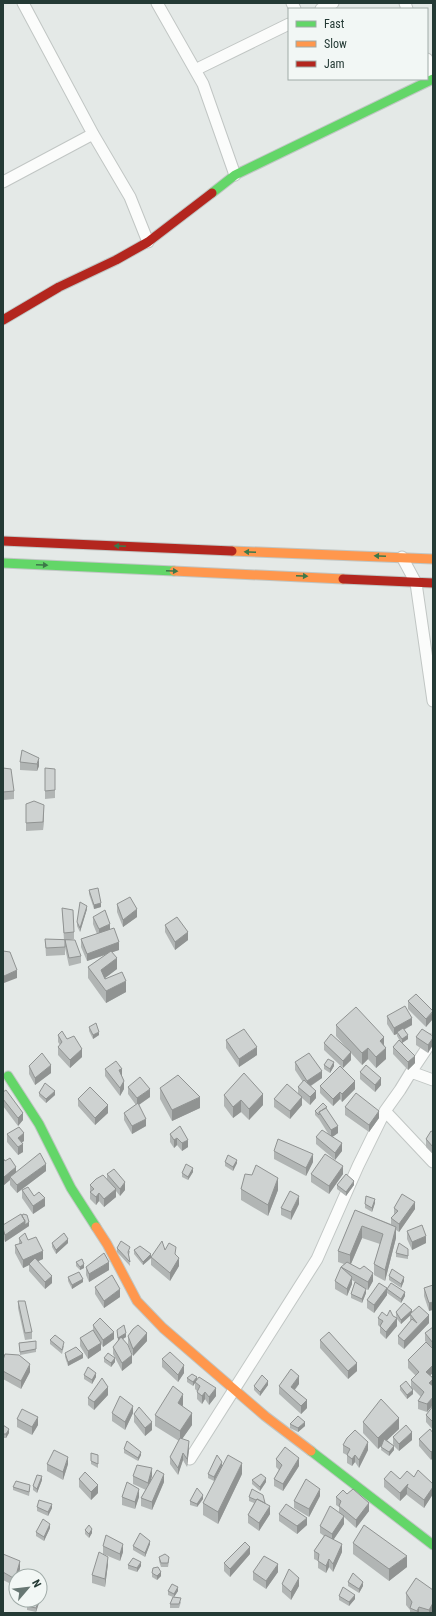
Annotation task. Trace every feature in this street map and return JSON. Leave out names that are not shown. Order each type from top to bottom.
[{"type":"main road","points":[[3,320],[60,287],[116,260],[148,242],[235,175],[433,79]]},
{"type":"main road","points":[[3,541],[433,559]]},
{"type":"main road","points":[[3,563],[433,584]]},
{"type":"main road","points":[[8,1076],[39,1124],[71,1188],[106,1244],[137,1301],[163,1328],[265,1416],[433,1545]]},
{"type":"street","points":[[23,3],[93,134],[130,197],[148,242]]},
{"type":"street","points":[[157,3],[203,84],[235,175]]},
{"type":"street","points":[[322,8],[333,3]]},
{"type":"street","points":[[195,70],[288,24]]},
{"type":"street","points":[[428,62],[433,74]]},
{"type":"street","points":[[3,182],[93,134]]},
{"type":"street","points":[[402,557],[416,583],[433,701]]},
{"type":"street","points":[[190,1459],[317,1259],[358,1166],[385,1111],[433,1039]]},
{"type":"street","points":[[411,1072],[433,1080]]},
{"type":"street","points":[[385,1111],[433,1162]]},
{"type":"building","points":[[22,750],[39,758],[37,764],[20,762]]},
{"type":"building","points":[[3,768],[11,769],[14,791],[3,792]]},
{"type":"building","points":[[45,768],[55,769],[55,790],[45,791]]},
{"type":"building","points":[[34,801],[44,805],[43,822],[26,823],[26,804]]},
{"type":"building","points":[[98,888],[101,903],[94,905],[89,890]]},
{"type":"building","points":[[130,897],[137,909],[123,920],[117,904]]},
{"type":"building","points":[[80,902],[87,906],[80,928],[77,922]]},
{"type":"building","points":[[62,908],[73,910],[74,932],[64,933]]},
{"type":"building","points":[[105,910],[110,924],[99,929],[93,917]]},
{"type":"building","points":[[177,917],[188,932],[175,942],[165,925]]},
{"type":"building","points":[[114,928],[119,942],[87,954],[81,939]]},
{"type":"building","points":[[45,939],[75,940],[81,956],[69,958],[65,940],[65,947],[46,948]]},
{"type":"building","points":[[3,951],[10,952],[17,970],[4,976],[3,974]]},
{"type":"building","points":[[111,951],[117,958],[101,970],[105,979],[122,972],[126,981],[106,991],[88,967]]},
{"type":"building","points":[[416,994],[433,1011],[426,1019],[408,1001]]},
{"type":"building","points":[[405,1006],[412,1018],[394,1028],[387,1016]]},
{"type":"building","points":[[356,1007],[384,1037],[380,1041],[386,1048],[376,1057],[368,1048],[362,1053],[336,1025]]},
{"type":"building","points":[[96,1023],[99,1032],[93,1035],[89,1027]]},
{"type":"building","points":[[403,1028],[408,1035],[402,1039],[397,1032]]},
{"type":"building","points":[[244,1029],[257,1047],[239,1059],[226,1040]]},
{"type":"building","points":[[422,1029],[433,1036],[428,1045],[416,1037]]},
{"type":"building","points":[[62,1031],[67,1039],[74,1036],[82,1049],[70,1060],[58,1047],[62,1042],[58,1035]]},
{"type":"building","points":[[331,1034],[351,1052],[343,1061],[324,1043]]},
{"type":"building","points":[[399,1040],[415,1056],[408,1062],[393,1047]]},
{"type":"building","points":[[42,1053],[51,1065],[35,1078],[29,1066]]},
{"type":"building","points":[[309,1053],[322,1071],[307,1081],[295,1062]]},
{"type":"building","points":[[328,1059],[334,1062],[330,1069],[324,1065]]},
{"type":"building","points":[[116,1061],[122,1069],[119,1070],[124,1081],[120,1088],[105,1069]]},
{"type":"building","points":[[366,1065],[381,1078],[375,1085],[360,1072]]},
{"type":"building","points":[[340,1066],[355,1081],[342,1094],[340,1092],[333,1099],[320,1086]]},
{"type":"building","points":[[244,1073],[263,1094],[249,1109],[241,1100],[233,1107],[224,1095]]},
{"type":"building","points":[[178,1075],[200,1097],[172,1110],[160,1088]]},
{"type":"building","points":[[140,1077],[150,1089],[137,1098],[128,1087]]},
{"type":"building","points":[[304,1080],[316,1091],[310,1097],[298,1087]]},
{"type":"building","points":[[45,1083],[55,1091],[46,1099],[39,1093]]},
{"type":"building","points":[[287,1084],[302,1097],[290,1111],[274,1099]]},
{"type":"building","points":[[90,1087],[108,1105],[95,1118],[78,1099]]},
{"type":"building","points":[[6,1090],[23,1113],[18,1118],[3,1099],[3,1092]]},
{"type":"building","points":[[356,1093],[379,1111],[369,1125],[345,1107]]},
{"type":"building","points":[[138,1103],[146,1119],[132,1126],[124,1113]]},
{"type":"building","points":[[323,1103],[327,1107],[319,1112],[319,1115],[315,1111]]},
{"type":"building","points":[[326,1108],[338,1126],[331,1130],[319,1112]]},
{"type":"building","points":[[180,1126],[188,1140],[182,1143],[177,1138],[174,1140],[170,1134]]},
{"type":"building","points":[[19,1127],[24,1133],[18,1138],[23,1144],[18,1147],[7,1134]]},
{"type":"building","points":[[322,1130],[342,1143],[335,1153],[316,1137]]},
{"type":"building","points":[[431,1131],[433,1132],[433,1147],[426,1139]]},
{"type":"building","points":[[278,1139],[313,1154],[306,1168],[274,1151]]},
{"type":"building","points":[[40,1153],[46,1164],[17,1185],[10,1177]]},
{"type":"building","points":[[325,1154],[343,1166],[329,1186],[311,1174]]},
{"type":"building","points":[[228,1155],[237,1160],[233,1167],[225,1162]]},
{"type":"building","points":[[3,1158],[5,1161],[10,1158],[16,1167],[4,1177],[3,1176]]},
{"type":"building","points":[[186,1164],[193,1168],[188,1177],[182,1173]]},
{"type":"building","points":[[256,1165],[278,1178],[268,1205],[241,1189],[245,1174],[252,1175]]},
{"type":"building","points":[[114,1169],[125,1182],[120,1189],[107,1174]]},
{"type":"building","points":[[346,1174],[354,1181],[346,1192],[337,1185]]},
{"type":"building","points":[[103,1175],[116,1189],[104,1199],[99,1193],[96,1197],[90,1192],[94,1189],[90,1185]]},
{"type":"building","points":[[28,1187],[34,1196],[39,1192],[45,1198],[33,1206],[22,1190]]},
{"type":"building","points":[[290,1191],[299,1196],[291,1212],[281,1208]]},
{"type":"building","points":[[402,1194],[415,1202],[399,1224],[391,1218],[398,1211],[394,1208]]},
{"type":"building","points":[[366,1196],[375,1199],[372,1208],[365,1204]]},
{"type":"building","points":[[355,1210],[396,1227],[385,1270],[374,1264],[383,1234],[362,1226],[350,1255],[338,1251]]},
{"type":"building","points":[[21,1214],[25,1221],[5,1235],[3,1225]]},
{"type":"building","points":[[23,1214],[27,1215],[29,1222],[25,1225],[25,1221],[22,1216]]},
{"type":"building","points":[[422,1225],[426,1236],[412,1242],[407,1231]]},
{"type":"building","points":[[25,1233],[28,1240],[36,1237],[43,1251],[23,1260],[15,1245],[22,1243],[19,1238]]},
{"type":"building","points":[[64,1233],[68,1239],[56,1250],[52,1243]]},
{"type":"building","points":[[121,1241],[130,1247],[128,1252],[130,1262],[117,1248]]},
{"type":"building","points":[[162,1241],[165,1250],[169,1243],[176,1247],[175,1254],[179,1258],[170,1273],[151,1257]]},
{"type":"building","points":[[399,1243],[408,1249],[408,1256],[396,1253]]},
{"type":"building","points":[[140,1246],[151,1254],[143,1262],[134,1250]]},
{"type":"building","points":[[104,1253],[109,1262],[89,1274],[86,1267]]},
{"type":"building","points":[[35,1258],[52,1276],[45,1282],[29,1264]]},
{"type":"building","points":[[82,1259],[84,1264],[80,1267],[76,1262]]},
{"type":"building","points":[[347,1262],[360,1269],[364,1266],[373,1273],[368,1282],[341,1267]]},
{"type":"building","points":[[341,1267],[352,1277],[347,1289],[335,1281]]},
{"type":"building","points":[[392,1269],[404,1277],[401,1284],[389,1276]]},
{"type":"building","points":[[79,1272],[83,1279],[72,1285],[68,1277]]},
{"type":"building","points":[[112,1275],[120,1289],[104,1301],[95,1287]]},
{"type":"building","points":[[355,1282],[366,1289],[362,1299],[351,1294]]},
{"type":"building","points":[[379,1283],[387,1288],[374,1305],[367,1300]]},
{"type":"building","points":[[391,1283],[405,1292],[401,1299],[387,1289]]},
{"type":"building","points":[[433,1285],[433,1302],[429,1303],[424,1288]]},
{"type":"building","points":[[18,1301],[25,1301],[32,1332],[25,1333]]},
{"type":"building","points":[[404,1303],[412,1310],[401,1320],[396,1312]]},
{"type":"building","points":[[419,1306],[429,1315],[404,1341],[398,1336],[412,1319],[417,1323],[410,1314]]},
{"type":"building","points":[[390,1310],[393,1316],[397,1318],[386,1332],[380,1326],[383,1321],[378,1318],[382,1312],[387,1316]]},
{"type":"building","points":[[100,1318],[114,1332],[103,1340],[93,1325]]},
{"type":"building","points":[[124,1325],[126,1333],[118,1338],[117,1330]]},
{"type":"building","points":[[138,1325],[147,1333],[133,1349],[128,1336]]},
{"type":"building","points":[[433,1327],[433,1343],[425,1333]]},
{"type":"building","points":[[93,1330],[101,1343],[88,1351],[80,1338]]},
{"type":"building","points":[[329,1332],[357,1363],[348,1371],[320,1340]]},
{"type":"building","points":[[55,1335],[64,1342],[62,1350],[50,1340]]},
{"type":"building","points":[[121,1337],[128,1345],[132,1355],[122,1363],[113,1347]]},
{"type":"building","points":[[36,1341],[36,1349],[20,1352],[19,1343]]},
{"type":"building","points":[[426,1342],[433,1349],[433,1365],[426,1372],[433,1378],[429,1383],[433,1386],[433,1397],[427,1404],[418,1401],[424,1392],[411,1380],[419,1372],[408,1360]]},
{"type":"building","points":[[76,1347],[83,1354],[68,1362],[65,1353]]},
{"type":"building","points":[[170,1352],[184,1365],[178,1375],[162,1359]]},
{"type":"building","points":[[108,1353],[115,1358],[111,1363],[104,1358]]},
{"type":"building","points":[[5,1354],[19,1355],[30,1364],[21,1381],[3,1371],[3,1360]]},
{"type":"building","points":[[88,1367],[96,1373],[92,1380],[84,1375]]},
{"type":"building","points":[[291,1369],[299,1376],[291,1387],[307,1400],[301,1406],[279,1386]]},
{"type":"building","points":[[192,1374],[197,1377],[193,1382],[187,1378]]},
{"type":"building","points":[[262,1375],[268,1381],[260,1392],[254,1386]]},
{"type":"building","points":[[199,1377],[216,1388],[209,1397],[205,1392],[202,1396],[197,1392],[200,1386],[195,1382]]},
{"type":"building","points":[[102,1378],[108,1387],[94,1402],[88,1398]]},
{"type":"building","points":[[406,1381],[413,1390],[407,1395],[400,1386]]},
{"type":"building","points":[[173,1386],[183,1394],[178,1403],[192,1413],[180,1431],[155,1415]]},
{"type":"building","points":[[120,1396],[133,1406],[125,1422],[112,1413]]},
{"type":"building","points":[[381,1399],[399,1418],[378,1438],[363,1422]]},
{"type":"building","points":[[433,1406],[433,1422],[426,1415]]},
{"type":"building","points":[[139,1407],[152,1422],[145,1428],[134,1414]]},
{"type":"building","points":[[22,1409],[38,1417],[32,1427],[17,1419]]},
{"type":"building","points":[[298,1416],[305,1422],[298,1428],[290,1424]]},
{"type":"building","points":[[3,1425],[9,1429],[6,1434],[3,1434]]},
{"type":"building","points":[[406,1425],[412,1432],[399,1444],[393,1437]]},
{"type":"building","points":[[430,1429],[433,1433],[433,1450],[431,1452],[419,1439]]},
{"type":"building","points":[[355,1430],[368,1442],[359,1460],[355,1455],[352,1459],[347,1455],[350,1449],[343,1445],[347,1438]]},
{"type":"building","points":[[180,1438],[189,1441],[187,1459],[183,1453],[178,1468],[170,1457]]},
{"type":"building","points":[[384,1439],[394,1446],[389,1452],[381,1447]]},
{"type":"building","points":[[127,1441],[141,1452],[138,1458],[124,1449]]},
{"type":"building","points":[[285,1447],[299,1458],[283,1484],[274,1479],[282,1465],[276,1459]]},
{"type":"building","points":[[54,1450],[68,1457],[63,1472],[47,1464]]},
{"type":"building","points":[[91,1453],[98,1455],[98,1464],[91,1461]]},
{"type":"building","points":[[217,1455],[222,1462],[214,1477],[208,1474]]},
{"type":"building","points":[[228,1455],[242,1463],[218,1512],[203,1503]]},
{"type":"building","points":[[137,1465],[152,1468],[148,1483],[133,1476]]},
{"type":"building","points":[[157,1470],[164,1474],[152,1502],[141,1498]]},
{"type":"building","points":[[418,1470],[433,1484],[433,1487],[424,1500],[407,1487],[408,1484],[400,1493],[384,1479],[391,1471],[400,1479],[407,1471],[414,1477]]},
{"type":"building","points":[[85,1472],[98,1485],[91,1492],[79,1479]]},
{"type":"building","points":[[261,1474],[266,1478],[260,1487],[252,1480]]},
{"type":"building","points":[[37,1475],[42,1476],[37,1489],[33,1486]]},
{"type":"building","points":[[306,1479],[320,1489],[309,1509],[294,1501]]},
{"type":"building","points":[[16,1481],[30,1485],[29,1492],[13,1487]]},
{"type":"building","points":[[127,1482],[139,1489],[135,1502],[122,1497]]},
{"type":"building","points":[[197,1488],[203,1495],[197,1504],[190,1501]]},
{"type":"building","points":[[252,1489],[263,1495],[265,1503],[249,1497]]},
{"type":"building","points":[[353,1489],[369,1503],[356,1520],[339,1506],[341,1501],[336,1497],[343,1490],[347,1494]]},
{"type":"building","points":[[257,1499],[270,1506],[259,1523],[248,1515]]},
{"type":"building","points":[[39,1500],[52,1504],[48,1512],[37,1507]]},
{"type":"building","points":[[286,1504],[307,1518],[297,1526],[279,1514]]},
{"type":"building","points":[[330,1506],[344,1516],[332,1534],[320,1526]]},
{"type":"building","points":[[43,1519],[50,1524],[44,1537],[36,1532]]},
{"type":"building","points":[[89,1525],[92,1529],[89,1534],[85,1530]]},
{"type":"building","points":[[364,1525],[407,1556],[389,1569],[353,1543]]},
{"type":"building","points":[[140,1533],[150,1541],[145,1553],[133,1546]]},
{"type":"building","points":[[106,1535],[123,1544],[120,1554],[103,1546]]},
{"type":"building","points":[[325,1535],[342,1544],[333,1564],[329,1559],[326,1566],[318,1561],[319,1554],[314,1551]]},
{"type":"building","points":[[245,1542],[250,1547],[230,1569],[224,1563]]},
{"type":"building","points":[[99,1552],[108,1557],[105,1579],[92,1575]]},
{"type":"building","points":[[3,1554],[20,1561],[18,1568],[8,1568],[8,1575],[3,1572]]},
{"type":"building","points":[[165,1554],[169,1557],[168,1563],[161,1563],[159,1557]]},
{"type":"building","points":[[264,1556],[278,1564],[266,1581],[253,1572]]},
{"type":"building","points":[[133,1558],[141,1562],[137,1568],[128,1565]]},
{"type":"building","points":[[158,1567],[161,1572],[157,1576],[152,1573],[153,1568]]},
{"type":"building","points":[[289,1569],[299,1578],[291,1592],[282,1584]]},
{"type":"building","points":[[353,1573],[363,1582],[359,1589],[348,1582]]},
{"type":"building","points":[[416,1578],[433,1590],[433,1603],[429,1610],[419,1607],[417,1611],[410,1608],[412,1602],[406,1593]]},
{"type":"building","points":[[172,1584],[178,1587],[174,1594],[168,1591]]},
{"type":"building","points":[[343,1587],[355,1595],[349,1602],[339,1596]]},
{"type":"building","points":[[173,1597],[181,1598],[179,1604],[170,1604]]},
{"type":"traffic: fast","points":[[212,193],[235,175],[433,79]]},
{"type":"traffic: fast","points":[[3,563],[174,571]]},
{"type":"traffic: fast","points":[[8,1076],[39,1124],[71,1188],[96,1227]]},
{"type":"traffic: fast","points":[[311,1451],[433,1545]]},
{"type":"traffic: slow","points":[[232,551],[433,559]]},
{"type":"traffic: slow","points":[[174,571],[343,579]]},
{"type":"traffic: slow","points":[[96,1227],[107,1244],[137,1301],[163,1328],[265,1416],[311,1451]]},
{"type":"traffic: jam","points":[[3,320],[59,287],[116,260],[148,242],[212,193]]},
{"type":"traffic: jam","points":[[3,541],[232,551]]},
{"type":"traffic: jam","points":[[343,579],[433,583]]}]
